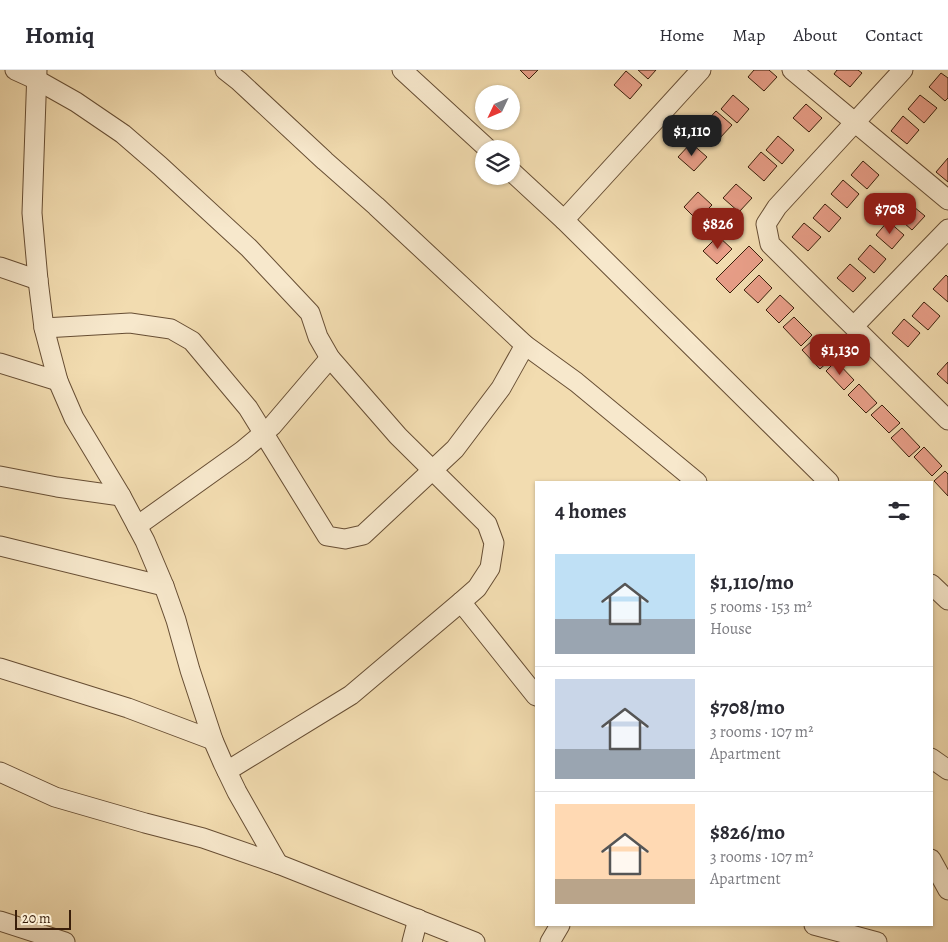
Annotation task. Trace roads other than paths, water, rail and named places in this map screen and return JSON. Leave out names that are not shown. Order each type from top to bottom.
[{"type":"street","points":[[15,70],[37,75],[123,134],[249,248],[310,313],[318,337],[330,358],[398,436],[487,524],[494,542],[490,568],[477,588],[461,602],[351,695],[227,771]]},
{"type":"street","points":[[225,70],[376,206],[525,345],[576,382],[696,481]]},
{"type":"street","points":[[402,70],[478,140]]},
{"type":"street","points":[[564,220],[701,70]]},
{"type":"street","points":[[792,70],[948,200]]},
{"type":"street","points":[[902,70],[777,207],[766,224],[770,244],[948,420]]},
{"type":"street","points":[[37,75],[32,213],[44,328],[58,381],[74,418],[146,541],[176,620],[213,740],[227,771],[278,864]]},
{"type":"street","points":[[520,179],[564,220],[828,481]]},
{"type":"street","points":[[854,326],[948,229]]},
{"type":"street","points":[[0,267],[38,280]]},
{"type":"street","points":[[44,328],[130,323],[172,329],[192,341],[248,408],[328,536],[346,539],[363,535],[455,449],[501,388],[525,345]]},
{"type":"street","points":[[137,526],[242,451],[272,426],[330,358]]},
{"type":"street","points":[[0,364],[58,381]]},
{"type":"street","points":[[0,476],[57,487],[121,496]]},
{"type":"street","points":[[0,546],[164,586]]},
{"type":"street","points":[[933,586],[948,600]]},
{"type":"street","points":[[461,602],[535,695]]},
{"type":"street","points":[[0,668],[128,708],[213,740]]},
{"type":"street","points":[[933,759],[948,770]]},
{"type":"street","points":[[0,772],[55,797],[203,838],[278,864],[475,942]]},
{"type":"street","points":[[933,863],[948,890]]},
{"type":"street","points":[[412,942],[418,919]]},
{"type":"street","points":[[0,920],[65,942]]},
{"type":"street","points":[[550,942],[559,926]]},
{"type":"street","points":[[818,926],[876,942]]}]
